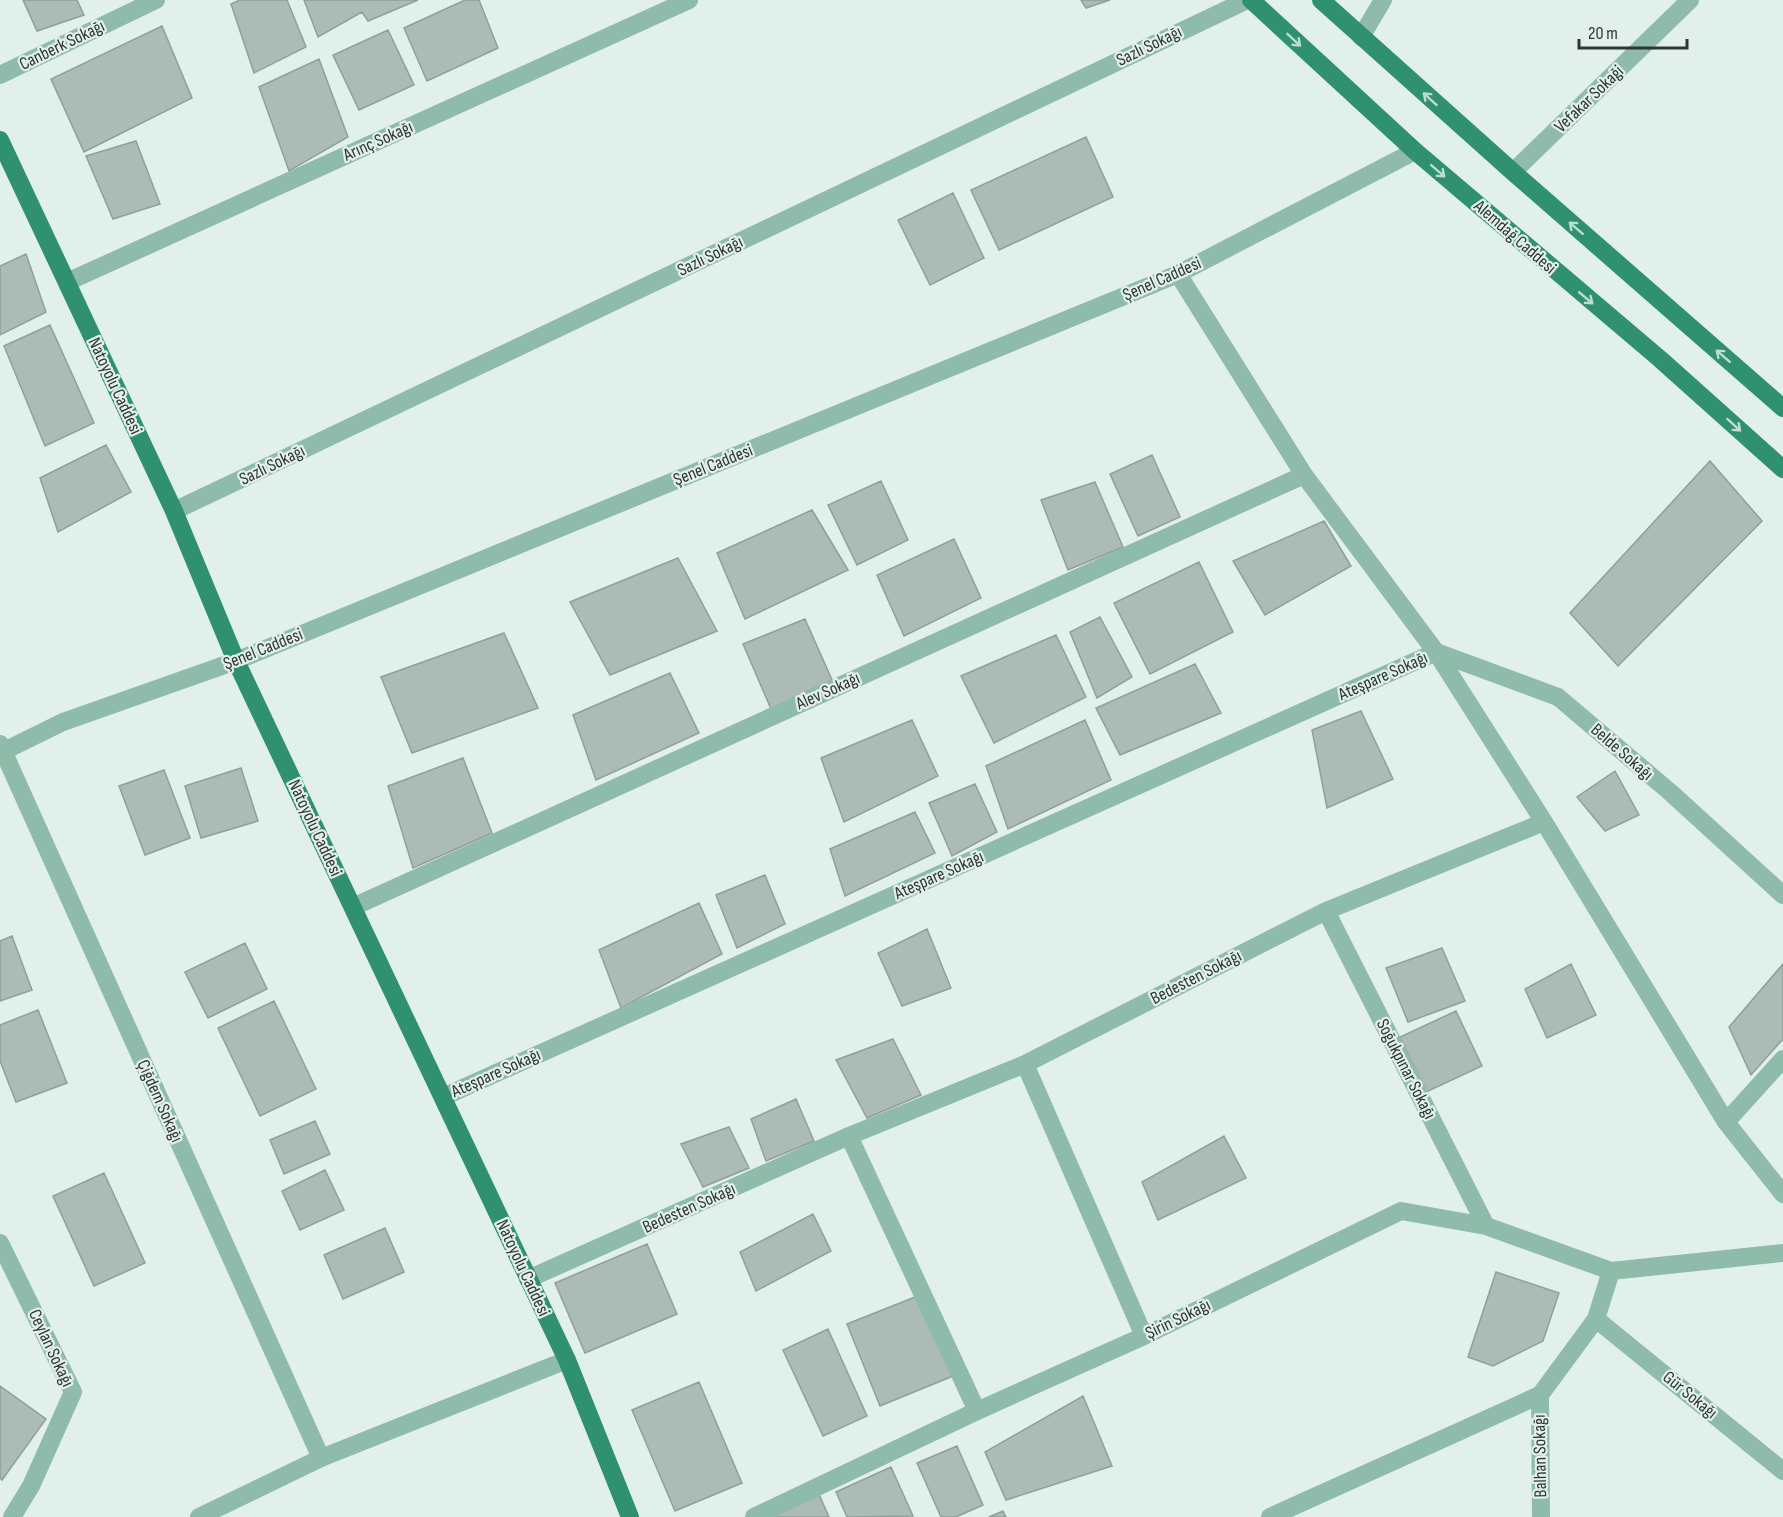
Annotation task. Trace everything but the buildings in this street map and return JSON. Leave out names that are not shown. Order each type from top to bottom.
[{"type":"main road","name":"Alemdağ Caddesi","points":[[1249,0],[1415,151],[1660,359],[1783,469]]},
{"type":"main road","points":[[1322,0],[1513,172],[1783,408]]},
{"type":"main road","name":"Natoyolu Caddesi","points":[[0,140],[174,512],[236,661],[567,1360],[630,1517]]},
{"type":"street","name":"Canberk Sokağı","points":[[0,75],[156,0]]},
{"type":"street","name":"Arınç Sokağı","points":[[67,282],[689,0]]},
{"type":"street","name":"Sazlı Sokağı","points":[[174,512],[1249,0]]},
{"type":"street","points":[[1361,37],[1383,0]]},
{"type":"street","name":"Vefakar Sokaği","points":[[1513,172],[1690,0]]},
{"type":"street","name":"Şenel Caddesi","points":[[1,749],[63,722],[236,661],[1179,274],[1415,151]]},
{"type":"street","points":[[1179,274],[1304,475],[1436,652],[1544,822],[1726,1122],[1783,1194]]},
{"type":"street","name":"Alev Sokağı","points":[[353,907],[1304,475]]},
{"type":"street","name":"Belde Sokağı","points":[[1436,652],[1558,697],[1670,792],[1783,895]]},
{"type":"street","name":"Ateşpare Sokağı","points":[[443,1097],[1436,652]]},
{"type":"street","name":"Çiğdem Sokağı","points":[[1,749],[321,1458]]},
{"type":"street","name":"Bedesten Sokağı","points":[[528,1279],[849,1136],[1024,1064],[1326,911],[1544,822]]},
{"type":"street","name":"Soğukpınar Sokağı","points":[[1326,911],[1486,1226]]},
{"type":"street","points":[[1726,1122],[1783,1059]]},
{"type":"street","points":[[1024,1064],[1144,1336]]},
{"type":"street","points":[[849,1136],[977,1411]]},
{"type":"street","name":"Şirin Sokağı","points":[[754,1517],[977,1411],[1144,1336],[1401,1210],[1486,1226],[1611,1271]]},
{"type":"street","name":"Ceylan Sokağı","points":[[0,1243],[73,1392],[32,1486],[12,1517]]},
{"type":"street","points":[[1270,1517],[1540,1395],[1596,1319],[1611,1271],[1783,1253]]},
{"type":"street","name":"Gür Sokağı","points":[[1596,1319],[1783,1471]]},
{"type":"street","points":[[199,1517],[321,1458],[567,1360]]},
{"type":"street","name":"Balhan Sokağı","points":[[1540,1395],[1541,1517]]}]
